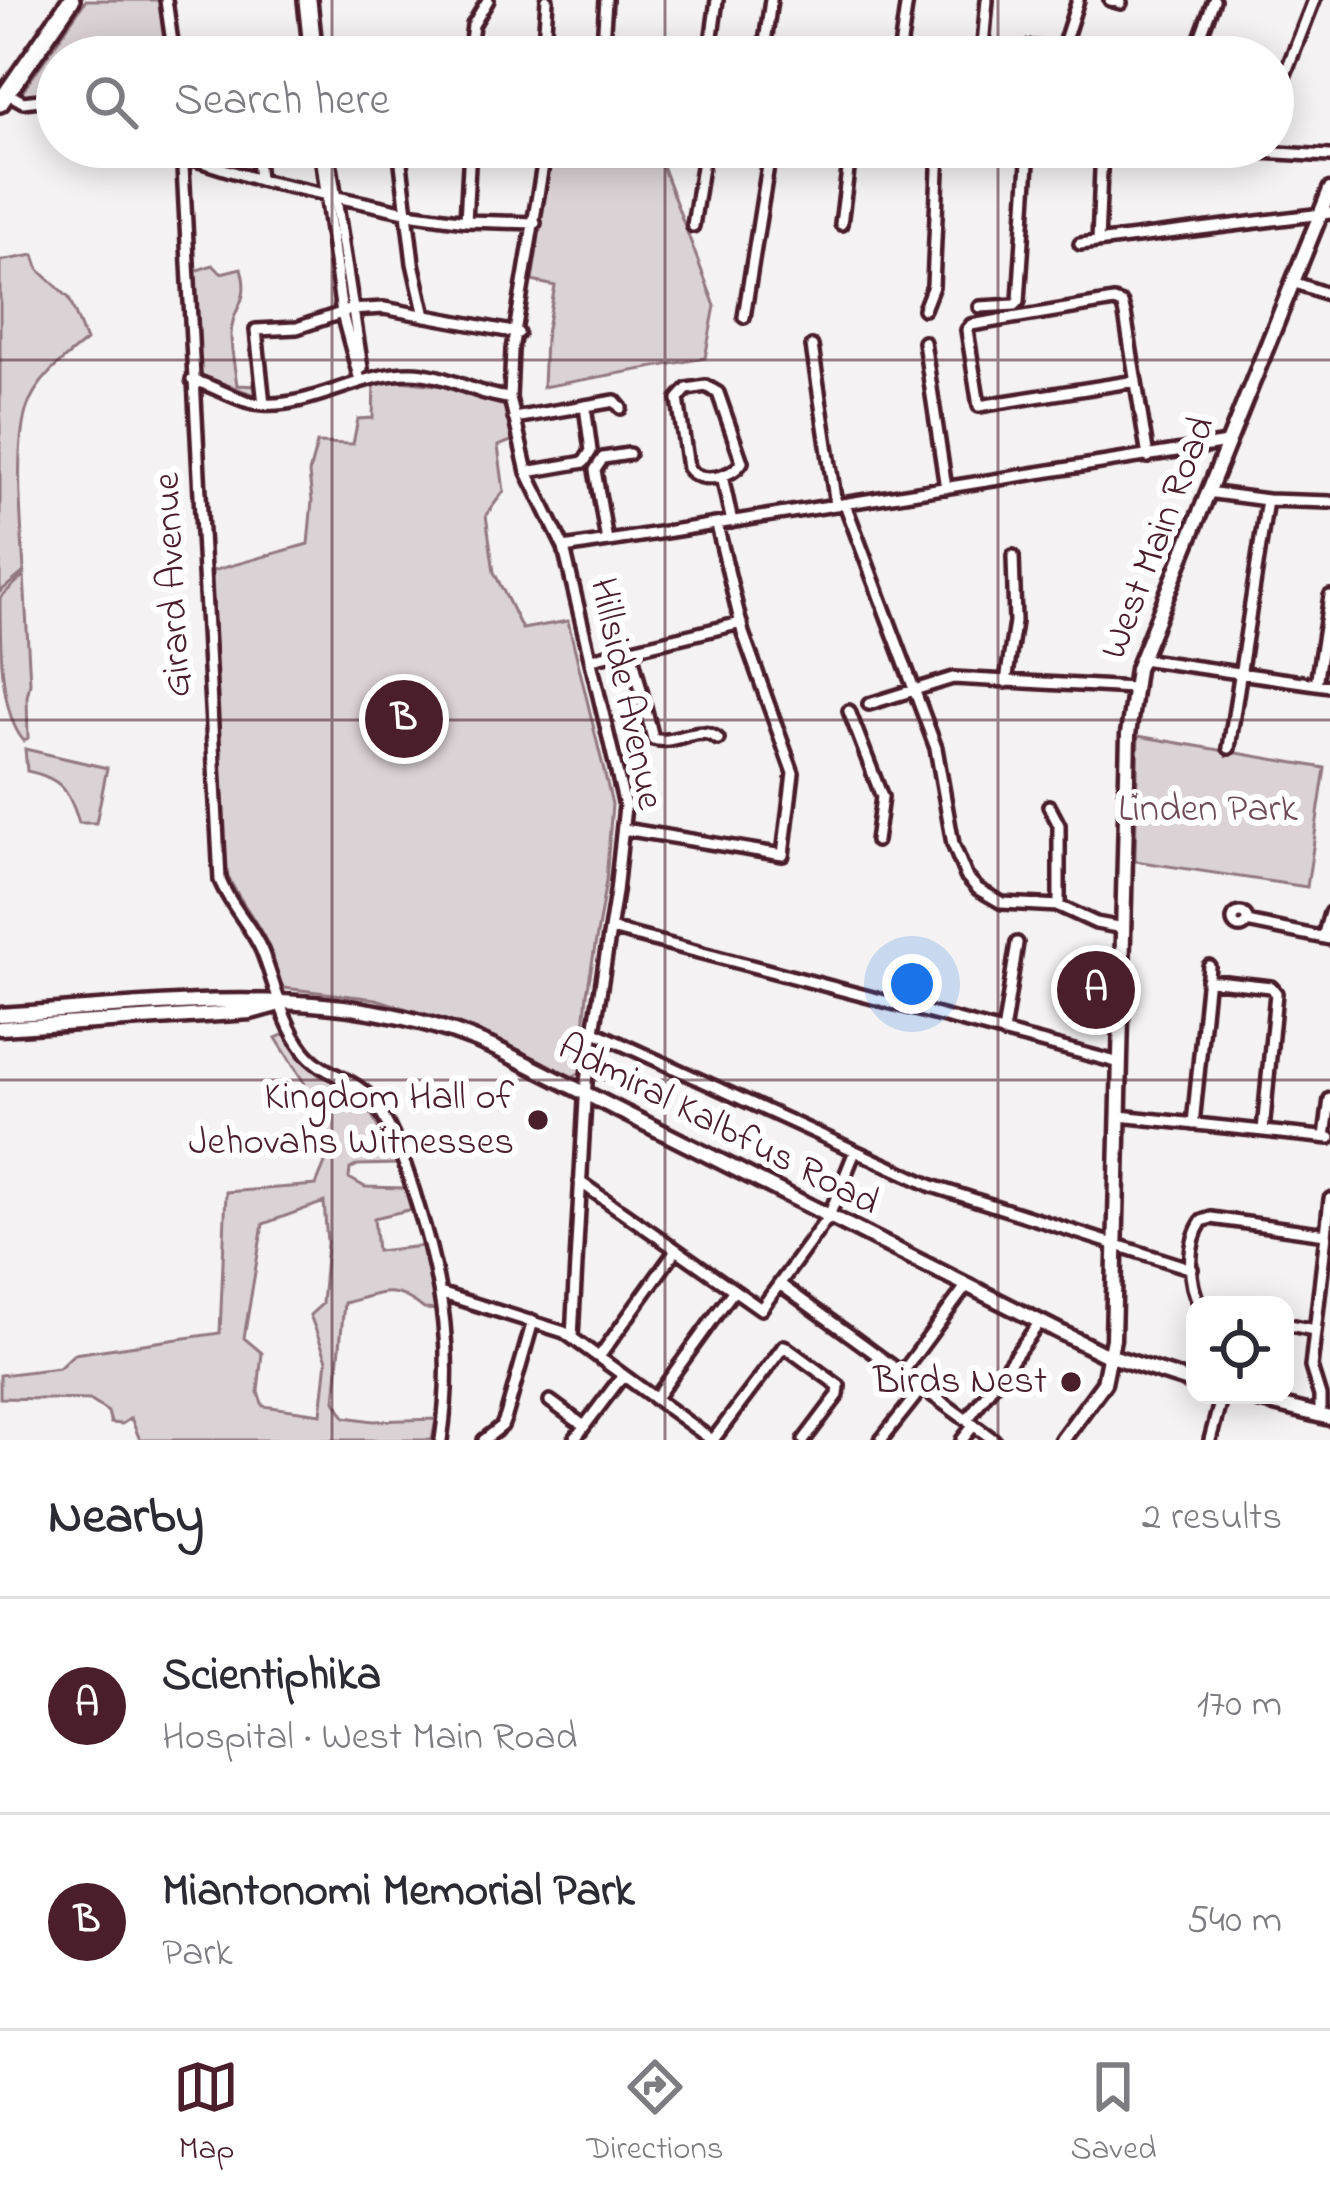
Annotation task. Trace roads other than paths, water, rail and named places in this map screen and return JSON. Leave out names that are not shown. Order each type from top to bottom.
[{"type":"highway","points":[[46,36],[69,3]]},
{"type":"highway","points":[[3,98],[36,50]]},
{"type":"main road","name":"West Main Road","points":[[1111,1357],[1133,688],[1207,492],[1325,213],[1330,190]]},
{"type":"main road","name":"Admiral Kalbfus Road","points":[[0,1016],[262,1000],[343,1005],[427,1022],[482,1041],[1111,1357],[1186,1380]]},
{"type":"main road","name":"Admiral Kalbfus Road","points":[[0,1028],[250,1012],[281,1004]]},
{"type":"main road","points":[[1061,1440],[1098,1393],[1111,1357]]},
{"type":"main road","points":[[1274,1404],[1325,1417]]},
{"type":"street","points":[[166,0],[171,36]]},
{"type":"street","points":[[307,0],[311,36]]},
{"type":"street","points":[[472,36],[488,0]]},
{"type":"street","points":[[544,36],[547,0]]},
{"type":"street","points":[[603,36],[605,0]]},
{"type":"street","points":[[712,36],[717,0]]},
{"type":"street","points":[[766,36],[771,0]]},
{"type":"street","points":[[902,36],[907,0]]},
{"type":"street","points":[[984,36],[987,0]]},
{"type":"street","points":[[1071,36],[1078,0]]},
{"type":"street","points":[[1201,36],[1214,0]]},
{"type":"street","points":[[1294,51],[1314,0]]},
{"type":"street","points":[[3,98],[36,101]]},
{"type":"street","points":[[1294,152],[1330,155]]},
{"type":"street","name":"Girard Avenue","points":[[183,168],[218,869],[229,898],[259,946],[269,982],[302,1050],[321,1068],[361,1088],[383,1117],[406,1169],[442,1294],[448,1346],[441,1440]]},
{"type":"street","points":[[226,168],[259,180],[407,212],[466,221],[535,223]]},
{"type":"street","points":[[258,168],[259,180]]},
{"type":"street","points":[[327,168],[346,312],[362,380]]},
{"type":"street","points":[[402,168],[425,316]]},
{"type":"street","points":[[466,221],[469,168]]},
{"type":"street","name":"Hillside Avenue","points":[[543,168],[512,350],[510,398],[526,472],[564,548],[620,777],[624,830],[585,1093],[572,1337]]},
{"type":"street","points":[[694,226],[701,168]]},
{"type":"street","points":[[744,317],[768,168]]},
{"type":"street","points":[[841,224],[848,168]]},
{"type":"street","points":[[923,309],[933,286],[938,168]]},
{"type":"street","points":[[980,307],[1019,301],[1028,168]]},
{"type":"street","points":[[1098,242],[1101,168]]},
{"type":"street","points":[[1080,244],[1325,213]]},
{"type":"street","points":[[1293,282],[1330,295]]},
{"type":"street","points":[[1136,381],[979,406],[967,332],[971,325],[1109,302],[1122,304],[1136,381],[1148,457]]},
{"type":"street","points":[[264,404],[256,330],[297,328],[346,312],[384,308],[518,333]]},
{"type":"street","points":[[924,343],[946,488]]},
{"type":"street","points":[[812,346],[841,505],[936,748],[953,844],[966,876],[1002,903],[1059,906],[1096,923],[1124,928]]},
{"type":"street","points":[[192,380],[264,404],[288,402],[362,380],[418,374],[510,398]]},
{"type":"street","points":[[706,386],[718,393],[742,462],[722,476],[700,477],[689,472],[678,399],[687,389],[706,386]]},
{"type":"street","points":[[514,418],[615,401],[621,408]]},
{"type":"street","points":[[584,462],[591,451],[585,406]]},
{"type":"street","points":[[564,548],[1227,443]]},
{"type":"street","points":[[591,451],[603,458],[629,454]]},
{"type":"street","points":[[595,470],[603,458]]},
{"type":"street","points":[[526,472],[584,462],[595,470],[608,541]]},
{"type":"street","points":[[722,476],[732,522]]},
{"type":"street","points":[[1207,492],[1330,502]]},
{"type":"street","points":[[1229,748],[1267,500]]},
{"type":"street","points":[[624,830],[784,855],[793,773],[741,623],[717,524]]},
{"type":"street","points":[[1006,682],[1016,607],[1012,556]]},
{"type":"street","points":[[1316,684],[1330,596]]},
{"type":"street","points":[[591,659],[741,623]]},
{"type":"street","points":[[631,650],[653,739],[664,742],[704,732],[718,739]]},
{"type":"street","points":[[1141,658],[1330,686]]},
{"type":"street","points":[[869,704],[953,678],[1133,688]]},
{"type":"street","points":[[850,714],[882,797],[876,841]]},
{"type":"street","points":[[1049,806],[1059,825],[1059,906]]},
{"type":"street","points":[[1247,922],[1326,938],[1330,913]]},
{"type":"street","points":[[611,929],[1120,1064]]},
{"type":"street","points":[[1003,1033],[1017,943]]},
{"type":"street","points":[[1192,1124],[1209,966]]},
{"type":"street","points":[[1208,980],[1271,987],[1276,993],[1263,1131]]},
{"type":"street","points":[[593,1031],[932,1186],[1192,1269]]},
{"type":"street","points":[[1119,1116],[1328,1137],[1330,1099]]},
{"type":"street","points":[[580,1182],[761,1309],[829,1216],[855,1150]]},
{"type":"street","points":[[1325,1417],[1311,1367],[1330,1199]]},
{"type":"street","points":[[1195,1296],[1194,1233],[1207,1219],[1326,1234]]},
{"type":"street","points":[[599,1357],[676,1250]]},
{"type":"street","points":[[781,1285],[994,1440]]},
{"type":"street","points":[[902,1373],[967,1286]]},
{"type":"street","points":[[655,1399],[734,1290]]},
{"type":"street","points":[[442,1294],[572,1337],[712,1440],[782,1347],[791,1348],[838,1386],[838,1395],[803,1440]]},
{"type":"street","points":[[484,1440],[502,1426],[532,1321]]},
{"type":"street","points":[[962,1440],[1040,1322]]},
{"type":"street","points":[[1294,1326],[1314,1330]]},
{"type":"street","points":[[577,1439],[622,1375]]},
{"type":"street","points":[[881,1440],[922,1387]]},
{"type":"street","points":[[550,1401],[584,1426]]},
{"type":"street","points":[[1210,1440],[1220,1404]]},
{"type":"place","name":"Miantonomi Memorial Park","points":[[404,719]]},
{"type":"place","name":"Scientiphika","points":[[1096,990]]},
{"type":"place","name":"Kingdom Hall of Jehovahs Witnesses","points":[[538,1120]]},
{"type":"place","name":"Birds Nest","points":[[1071,1382]]},
{"type":"park label","name":"Linden Park","points":[[1208,810]]}]
